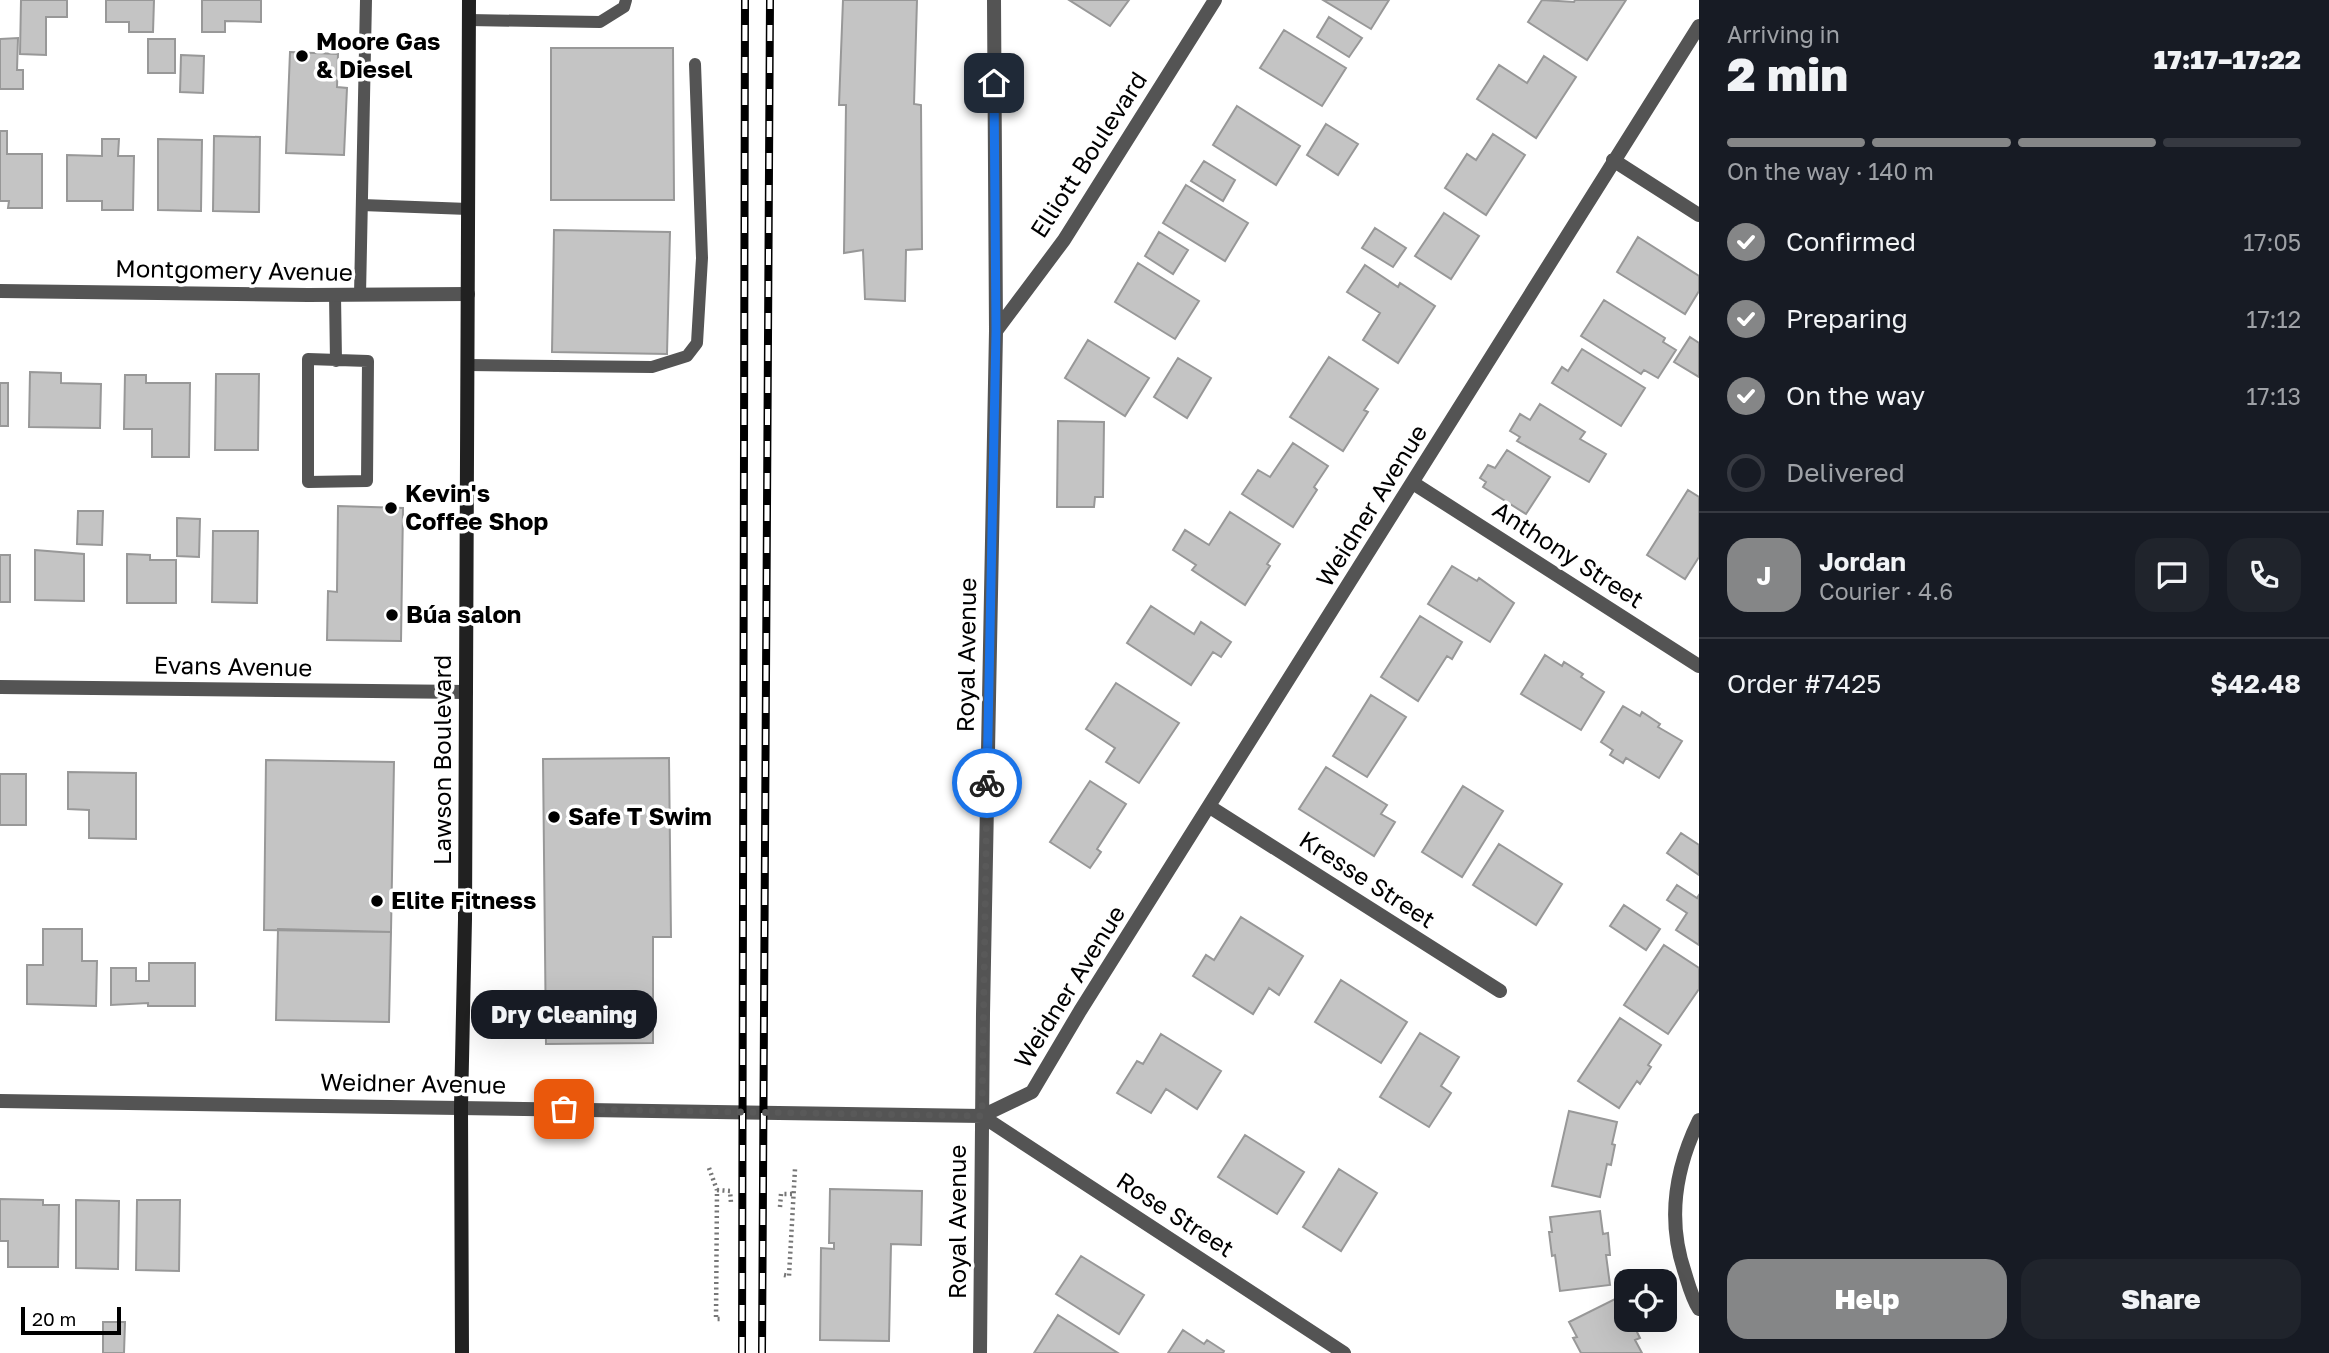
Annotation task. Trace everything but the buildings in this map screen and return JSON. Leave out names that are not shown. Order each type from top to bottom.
[{"type":"main road","name":"Lawson Boulevard","points":[[462,1353],[461,1107],[469,0]]},
{"type":"street","name":"Royal Avenue","points":[[980,1353],[996,331],[994,0]]},
{"type":"street","name":"Elliott Boulevard","points":[[996,331],[1064,240],[1215,0]]},
{"type":"street","name":"Weidner Avenue","points":[[0,1101],[982,1116],[1032,1092],[1080,1011],[1699,26]]},
{"type":"street","points":[[1614,160],[1699,215]]},
{"type":"street","name":"Montgomery Avenue","points":[[0,291],[468,294]]},
{"type":"street","name":"Anthony Street","points":[[1413,484],[1699,666]]},
{"type":"street","name":"Evans Avenue","points":[[0,687],[466,692]]},
{"type":"street","name":"Kresse Street","points":[[1210,807],[1500,991]]},
{"type":"street","name":"Rose Street","points":[[982,1116],[1344,1353]]},
{"type":"street","points":[[1699,1120],[1688,1143],[1677,1184],[1674,1215],[1677,1250],[1693,1299],[1699,1309]]},
{"type":"lane","points":[[360,295],[366,0]]},
{"type":"lane","points":[[470,20],[600,22],[624,7],[626,0]]},
{"type":"lane","points":[[468,365],[652,367],[687,356],[697,343],[702,258],[695,64]]},
{"type":"lane","points":[[362,205],[468,209]]},
{"type":"lane","points":[[335,295],[336,361]]},
{"type":"lane","points":[[308,359],[336,361],[368,362],[367,481],[307,482],[308,359]]},
{"type":"path","points":[[709,1168],[717,1190],[716,1319],[723,1319]]},
{"type":"path","points":[[784,1275],[789,1276],[795,1169]]},
{"type":"path","points":[[717,1190],[730,1191],[730,1203]]},
{"type":"path","points":[[780,1207],[781,1194],[794,1194]]},
{"type":"railway","points":[[742,1353],[745,0]]},
{"type":"railway","points":[[762,1353],[770,0]]},
{"type":"way so far","points":[[564,1109],[982,1116],[987,783]]},
{"type":"place","name":"Moore Gas & Diesel","points":[[302,56]]},
{"type":"place","name":"Kevin's Coffee Shop","points":[[391,508]]},
{"type":"place","name":"Búa salon","points":[[392,615]]},
{"type":"place","name":"Safe T Swim","points":[[554,817]]},
{"type":"place","name":"Elite Fitness","points":[[377,901]]},
{"type":"place","name":"Dry Cleaning","points":[[564,1109]]},
{"type":"route","points":[[987,783],[996,331],[994,83]]}]
